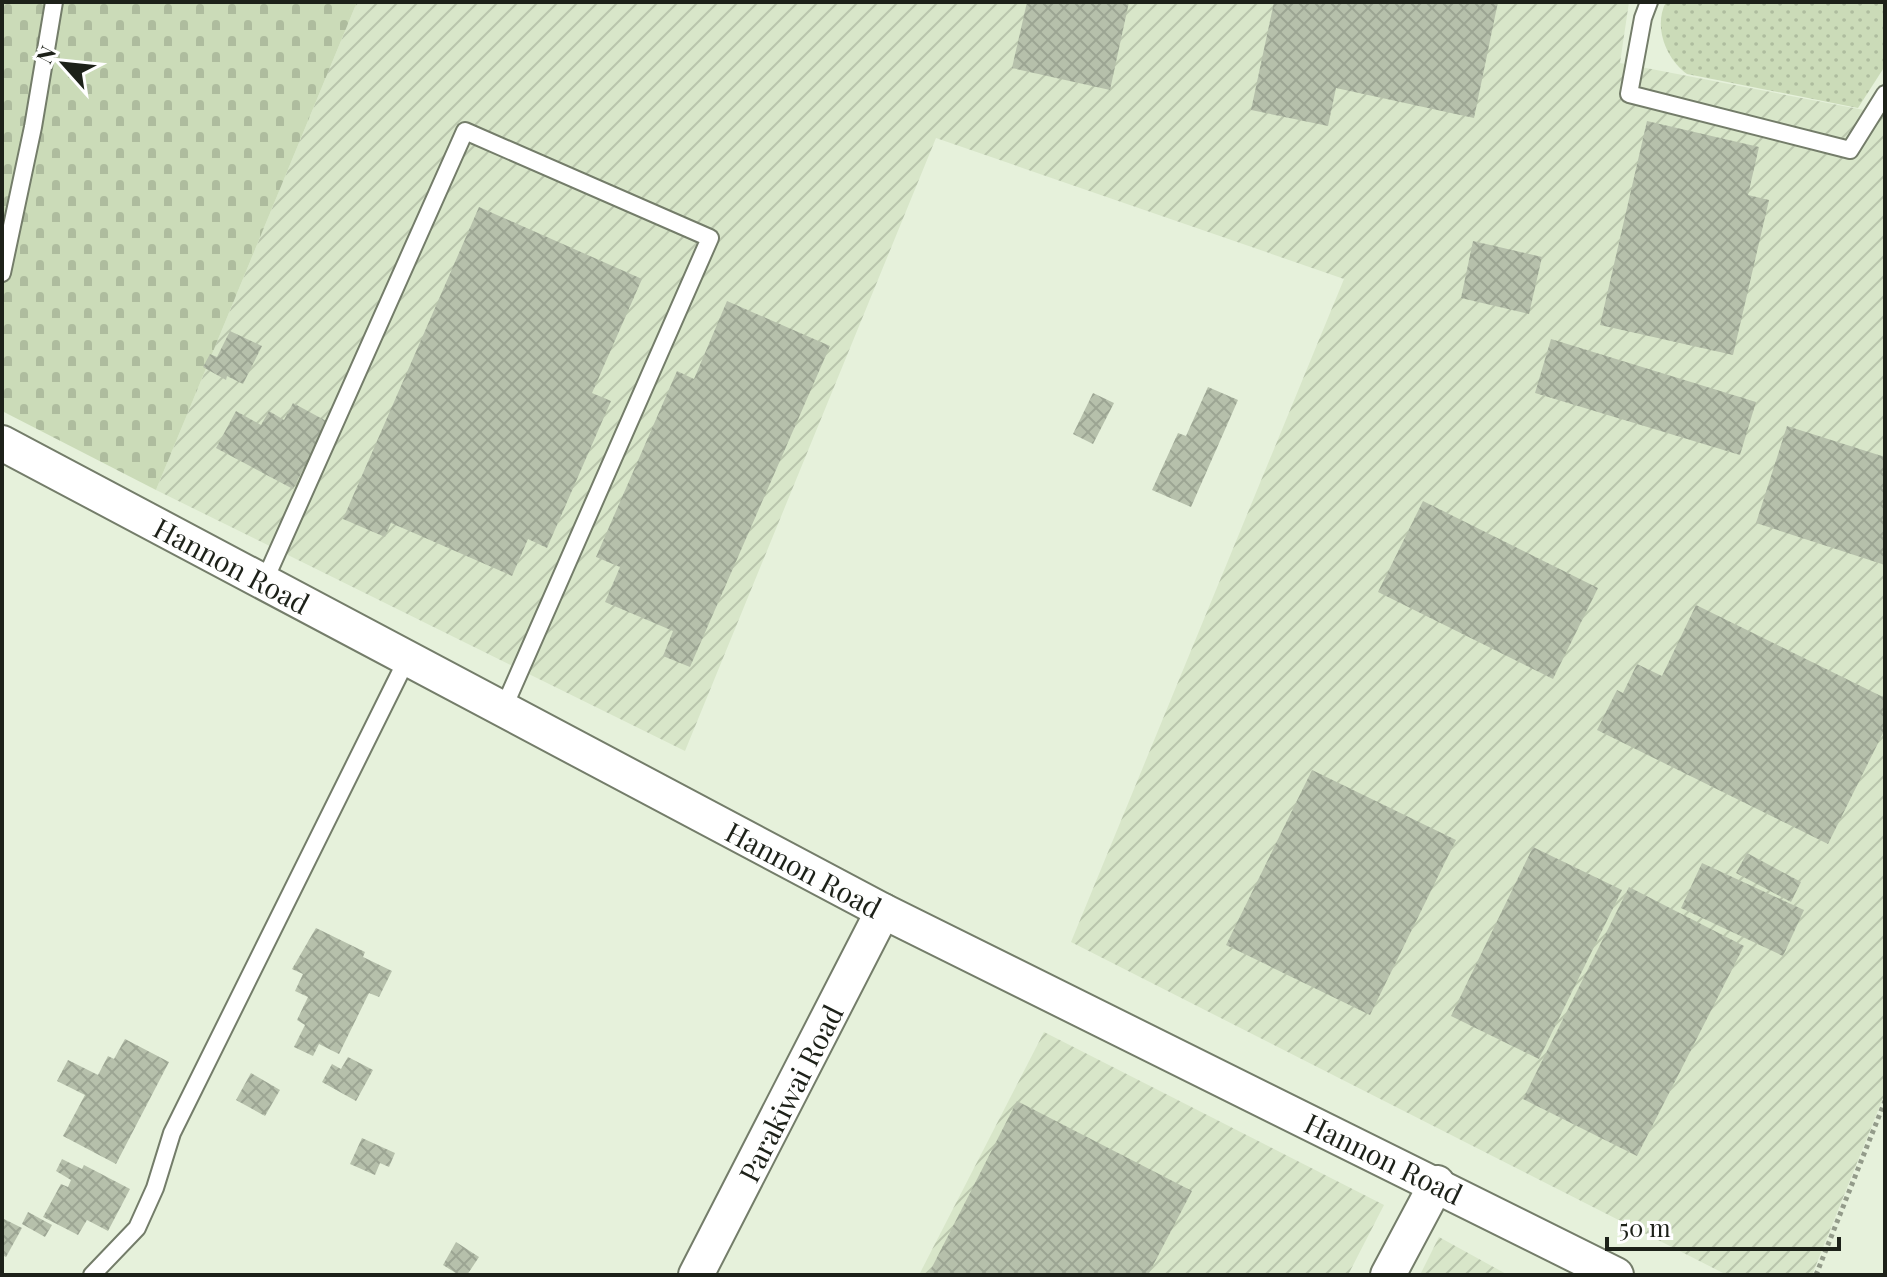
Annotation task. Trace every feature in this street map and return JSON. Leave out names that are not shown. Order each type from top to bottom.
[{"type":"street","name":"Hannon Road","points":[[2,443],[883,911],[1437,1183],[1616,1275]]},
{"type":"street","name":"Parakiwai Road","points":[[696,1275],[883,911]]},
{"type":"street","points":[[1388,1275],[1437,1183]]},
{"type":"lane","points":[[2,273],[33,127],[54,2]]},
{"type":"lane","points":[[1649,2],[1643,18],[1629,94],[1850,150],[1885,94]]},
{"type":"lane","points":[[264,582],[465,131],[710,238],[504,707]]},
{"type":"lane","points":[[92,1275],[137,1228],[155,1188],[172,1133],[407,659]]},
{"type":"path","points":[[1816,1275],[1885,1101]]},
{"type":"shaded area","points":[[357,2],[1629,2],[1620,63],[1885,114],[1885,1093],[1812,1275],[1727,1275],[1071,942],[1344,279],[936,138],[685,751],[156,490]]},
{"type":"shaded area","points":[[1044,1032],[1384,1205],[1348,1275],[919,1275]]},
{"type":"shaded area","points":[[1439,1237],[1508,1275],[1420,1275]]},
{"type":"green space","points":[[2,2],[357,2],[156,490],[2,411]]},
{"type":"green space","points":[[1666,2],[1885,2],[1885,66],[1858,108],[1687,74],[1673,60],[1661,31],[1662,11]]},
{"type":"building","points":[[1027,2],[1129,2],[1110,90],[1012,68]]},
{"type":"building","points":[[1274,2],[1498,2],[1474,118],[1336,88],[1328,126],[1251,110]]},
{"type":"building","points":[[1647,121],[1759,147],[1748,195],[1769,200],[1733,355],[1600,325]]},
{"type":"building","points":[[479,207],[642,279],[592,393],[611,401],[547,548],[528,539],[512,576],[391,523],[385,537],[343,519]]},
{"type":"building","points":[[1473,241],[1542,257],[1529,314],[1461,298]]},
{"type":"building","points":[[727,301],[830,346],[690,667],[663,656],[673,631],[605,602],[620,567],[596,557],[677,371],[694,379]]},
{"type":"building","points":[[230,331],[262,346],[243,384],[227,376],[226,380],[203,367],[210,354],[217,357]]},
{"type":"building","points":[[1551,339],[1756,402],[1740,455],[1535,393]]},
{"type":"building","points":[[1208,387],[1238,400],[1191,507],[1152,490],[1178,433],[1186,436]]},
{"type":"building","points":[[1093,393],[1114,403],[1093,444],[1073,434]]},
{"type":"building","points":[[293,403],[328,422],[293,489],[216,448],[236,411],[261,425],[269,411],[284,420]]},
{"type":"building","points":[[1787,426],[1885,457],[1885,565],[1756,523]]},
{"type":"building","points":[[1423,501],[1598,588],[1553,679],[1378,592]]},
{"type":"building","points":[[1696,605],[1885,698],[1885,729],[1828,844],[1597,730],[1617,690],[1623,693],[1637,664],[1662,676]]},
{"type":"building","points":[[1312,770],[1456,840],[1370,1015],[1226,945]]},
{"type":"building","points":[[1533,847],[1622,890],[1539,1059],[1451,1016]]},
{"type":"building","points":[[1747,853],[1801,882],[1791,902],[1736,873]]},
{"type":"building","points":[[1702,863],[1804,910],[1783,956],[1681,908]]},
{"type":"building","points":[[1629,887],[1744,946],[1637,1156],[1523,1099]]},
{"type":"building","points":[[316,928],[365,952],[363,957],[392,971],[379,997],[369,993],[339,1054],[319,1044],[313,1056],[294,1047],[305,1025],[297,1020],[308,997],[295,991],[303,974],[292,969]]},
{"type":"building","points":[[125,1039],[169,1062],[116,1164],[63,1136],[85,1095],[57,1081],[68,1060],[98,1075],[108,1056],[114,1059]]},
{"type":"building","points":[[348,1057],[373,1070],[356,1101],[322,1082],[332,1064],[341,1069]]},
{"type":"building","points":[[251,1073],[280,1090],[265,1116],[236,1100]]},
{"type":"building","points":[[1017,1101],[1192,1191],[1148,1275],[928,1275]]},
{"type":"building","points":[[362,1138],[395,1153],[389,1167],[380,1163],[375,1175],[350,1164]]},
{"type":"building","points":[[62,1159],[82,1169],[84,1165],[130,1189],[108,1231],[87,1220],[78,1235],[43,1217],[61,1184],[68,1187],[71,1180],[56,1171]]},
{"type":"building","points":[[28,1212],[52,1225],[45,1237],[22,1224]]},
{"type":"building","points":[[2,1218],[22,1228],[6,1257],[2,1255]]},
{"type":"building","points":[[456,1242],[479,1257],[467,1275],[459,1275],[443,1265]]}]
